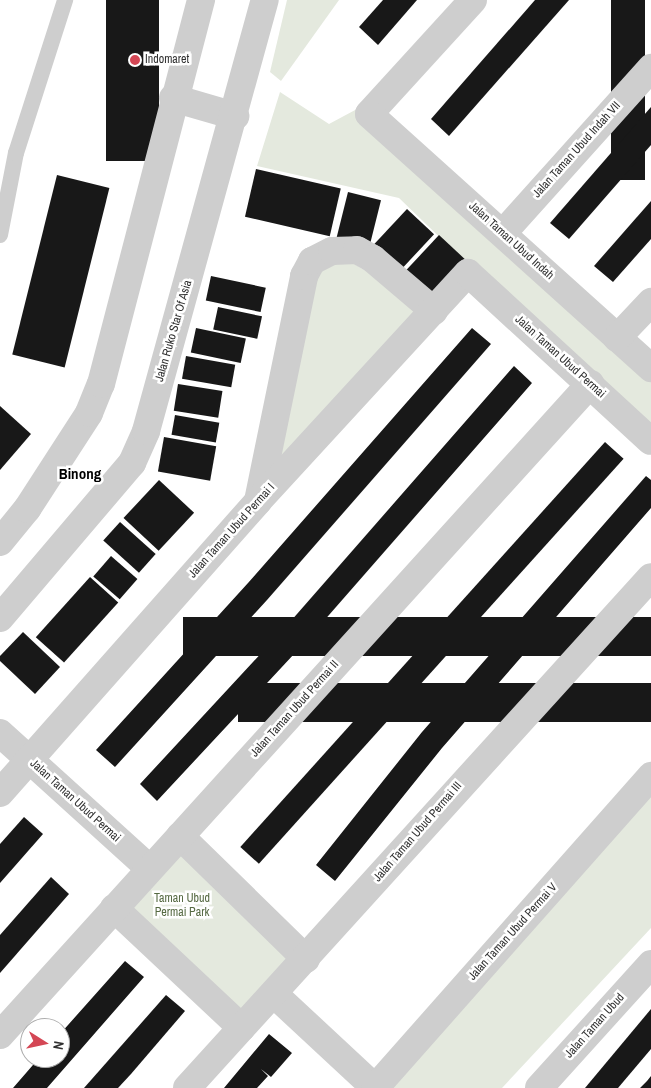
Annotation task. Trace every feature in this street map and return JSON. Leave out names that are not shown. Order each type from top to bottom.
[{"type":"street","points":[[0,542],[27,509],[84,421],[101,384],[173,98],[201,0]]},
{"type":"street","name":"Jalan Ruko Star Of Asia","points":[[0,618],[132,463],[146,431],[235,116],[265,0]]},
{"type":"street","name":"Jalan Taman Ubud Indah","points":[[473,0],[369,114],[651,368]]},
{"type":"street","name":"Jalan Taman Ubud Indah VII","points":[[503,233],[651,68]]},
{"type":"street","points":[[173,98],[235,116]]},
{"type":"street","points":[[258,501],[304,276],[312,261],[332,251],[358,250],[373,259],[434,311]]},
{"type":"street","name":"Jalan Taman Ubud Permai I","points":[[0,793],[258,501],[468,273]]},
{"type":"street","name":"Jalan Taman Ubud Permai","points":[[468,273],[651,441]]},
{"type":"street","points":[[618,338],[651,302]]},
{"type":"street","name":"Jalan Taman Ubud Permai II","points":[[0,1035],[590,384]]},
{"type":"street","name":"Jalan Taman Ubud Permai III","points":[[187,1088],[651,577]]},
{"type":"street","name":"Jalan Taman Ubud Permai","points":[[0,733],[150,869]]},
{"type":"street","name":"Jalan Taman Ubud Permai V","points":[[375,1088],[651,776]]},
{"type":"street","points":[[180,836],[306,959]]},
{"type":"street","points":[[114,908],[242,1028]]},
{"type":"street","name":"Jalan Taman Ubud","points":[[539,1088],[651,964]]},
{"type":"street","points":[[274,994],[375,1088]]},
{"type":"lane","points":[[0,235],[16,153],[65,0]]},
{"type":"green space","points":[[287,0],[339,0],[281,81],[270,72]]},
{"type":"green space","points":[[280,92],[329,124],[357,109],[651,367],[651,441],[399,198],[257,166]]},
{"type":"green space","points":[[332,251],[434,311],[258,501],[304,276]]},
{"type":"green space","points":[[651,792],[651,928],[502,1088],[386,1088]]},
{"type":"green space","name":"Taman Ubud Permai Park","points":[[180,836],[307,958],[239,1029],[112,906]]},
{"type":"building","points":[[106,0],[159,0],[159,161],[106,161]]},
{"type":"building","points":[[383,0],[417,0],[378,45],[359,27]]},
{"type":"building","points":[[535,0],[569,0],[449,136],[431,119]]},
{"type":"building","points":[[611,0],[645,0],[645,180],[611,180]]},
{"type":"building","points":[[651,107],[651,145],[569,239],[550,223]]},
{"type":"building","points":[[256,169],[341,189],[330,236],[245,217]]},
{"type":"building","points":[[57,175],[109,188],[65,368],[12,355]]},
{"type":"building","points":[[348,192],[381,200],[369,248],[336,240]]},
{"type":"building","points":[[651,201],[651,239],[613,282],[594,266]]},
{"type":"building","points":[[407,209],[434,234],[399,272],[372,247]]},
{"type":"building","points":[[439,235],[466,260],[431,298],[404,273]]},
{"type":"building","points":[[211,276],[266,288],[261,312],[206,300]]},
{"type":"building","points":[[218,307],[262,316],[257,339],[213,329]]},
{"type":"building","points":[[196,328],[246,339],[241,363],[191,352]]},
{"type":"building","points":[[472,328],[491,344],[267,600],[115,767],[96,750],[248,583]]},
{"type":"building","points":[[186,356],[235,365],[231,387],[182,379]]},
{"type":"building","points":[[514,366],[532,383],[308,639],[157,801],[140,784],[290,622]]},
{"type":"building","points":[[178,384],[222,391],[218,418],[174,411]]},
{"type":"building","points":[[0,406],[31,434],[0,470]]},
{"type":"building","points":[[175,415],[219,423],[216,443],[172,435]]},
{"type":"building","points":[[164,437],[216,446],[210,481],[158,471]]},
{"type":"building","points":[[605,442],[624,459],[259,864],[240,847]]},
{"type":"building","points":[[646,476],[651,480],[651,508],[442,748],[335,881],[316,865],[422,732]]},
{"type":"building","points":[[159,480],[194,513],[159,551],[124,518]]},
{"type":"building","points":[[120,522],[156,554],[139,573],[103,541]]},
{"type":"building","points":[[111,556],[137,579],[120,599],[93,576]]},
{"type":"building","points":[[90,577],[118,602],[64,663],[36,637]]},
{"type":"building","points":[[183,617],[651,617],[651,656],[183,656]]},
{"type":"building","points":[[23,632],[60,667],[35,694],[0,661],[0,656]]},
{"type":"building","points":[[238,683],[651,683],[651,722],[238,722]]},
{"type":"building","points":[[24,817],[43,834],[0,883],[0,844]]},
{"type":"building","points":[[51,877],[69,894],[0,973],[0,935]]},
{"type":"building","points":[[125,961],[144,977],[70,1062],[70,1023]]},
{"type":"building","points":[[166,995],[185,1011],[131,1074],[118,1088],[84,1088]]},
{"type":"building","points":[[651,1009],[651,1049],[618,1088],[585,1088]]},
{"type":"building","points":[[269,1034],[292,1053],[271,1077],[261,1069],[268,1076],[257,1088],[224,1088]]},
{"type":"building","points":[[30,1068],[64,1068],[47,1088],[13,1088]]},
{"type":"building","points":[[651,1076],[651,1088],[640,1088],[647,1081]]},
{"type":"place","name":"Indomaret","points":[[135,60]]},
{"type":"district","name":"Binong","points":[[80,474]]}]
